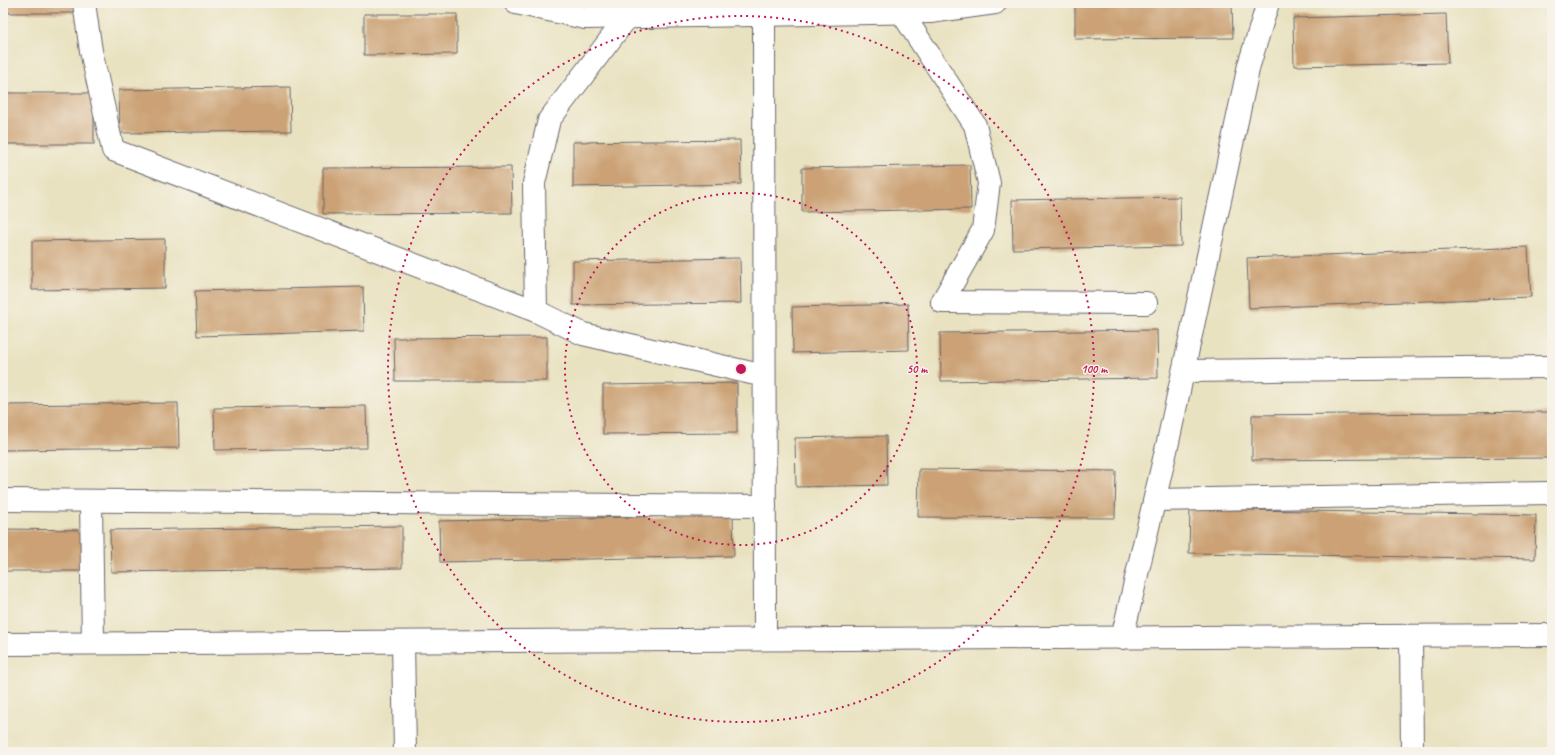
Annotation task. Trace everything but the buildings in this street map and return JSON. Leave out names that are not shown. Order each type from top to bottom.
[{"type":"street","points":[[84,3],[92,51],[113,150],[536,311],[583,334],[764,376]]},
{"type":"street","points":[[516,3],[585,18],[632,10],[764,15],[901,8],[930,12],[996,3]]},
{"type":"street","points":[[1122,638],[1184,371],[1249,65],[1268,3]]},
{"type":"street","points":[[901,8],[975,125],[989,183],[983,230],[942,302],[1146,303]]},
{"type":"street","points":[[536,311],[534,183],[549,120],[632,10]]},
{"type":"street","points":[[764,15],[765,640]]},
{"type":"street","points":[[1184,371],[1552,367]]},
{"type":"street","points":[[1155,500],[1552,493]]},
{"type":"street","points":[[3,500],[765,506]]},
{"type":"street","points":[[91,501],[93,643]]},
{"type":"street","points":[[3,644],[1552,635]]},
{"type":"street","points":[[1411,636],[1412,752]]},
{"type":"street","points":[[403,642],[405,752]]}]
